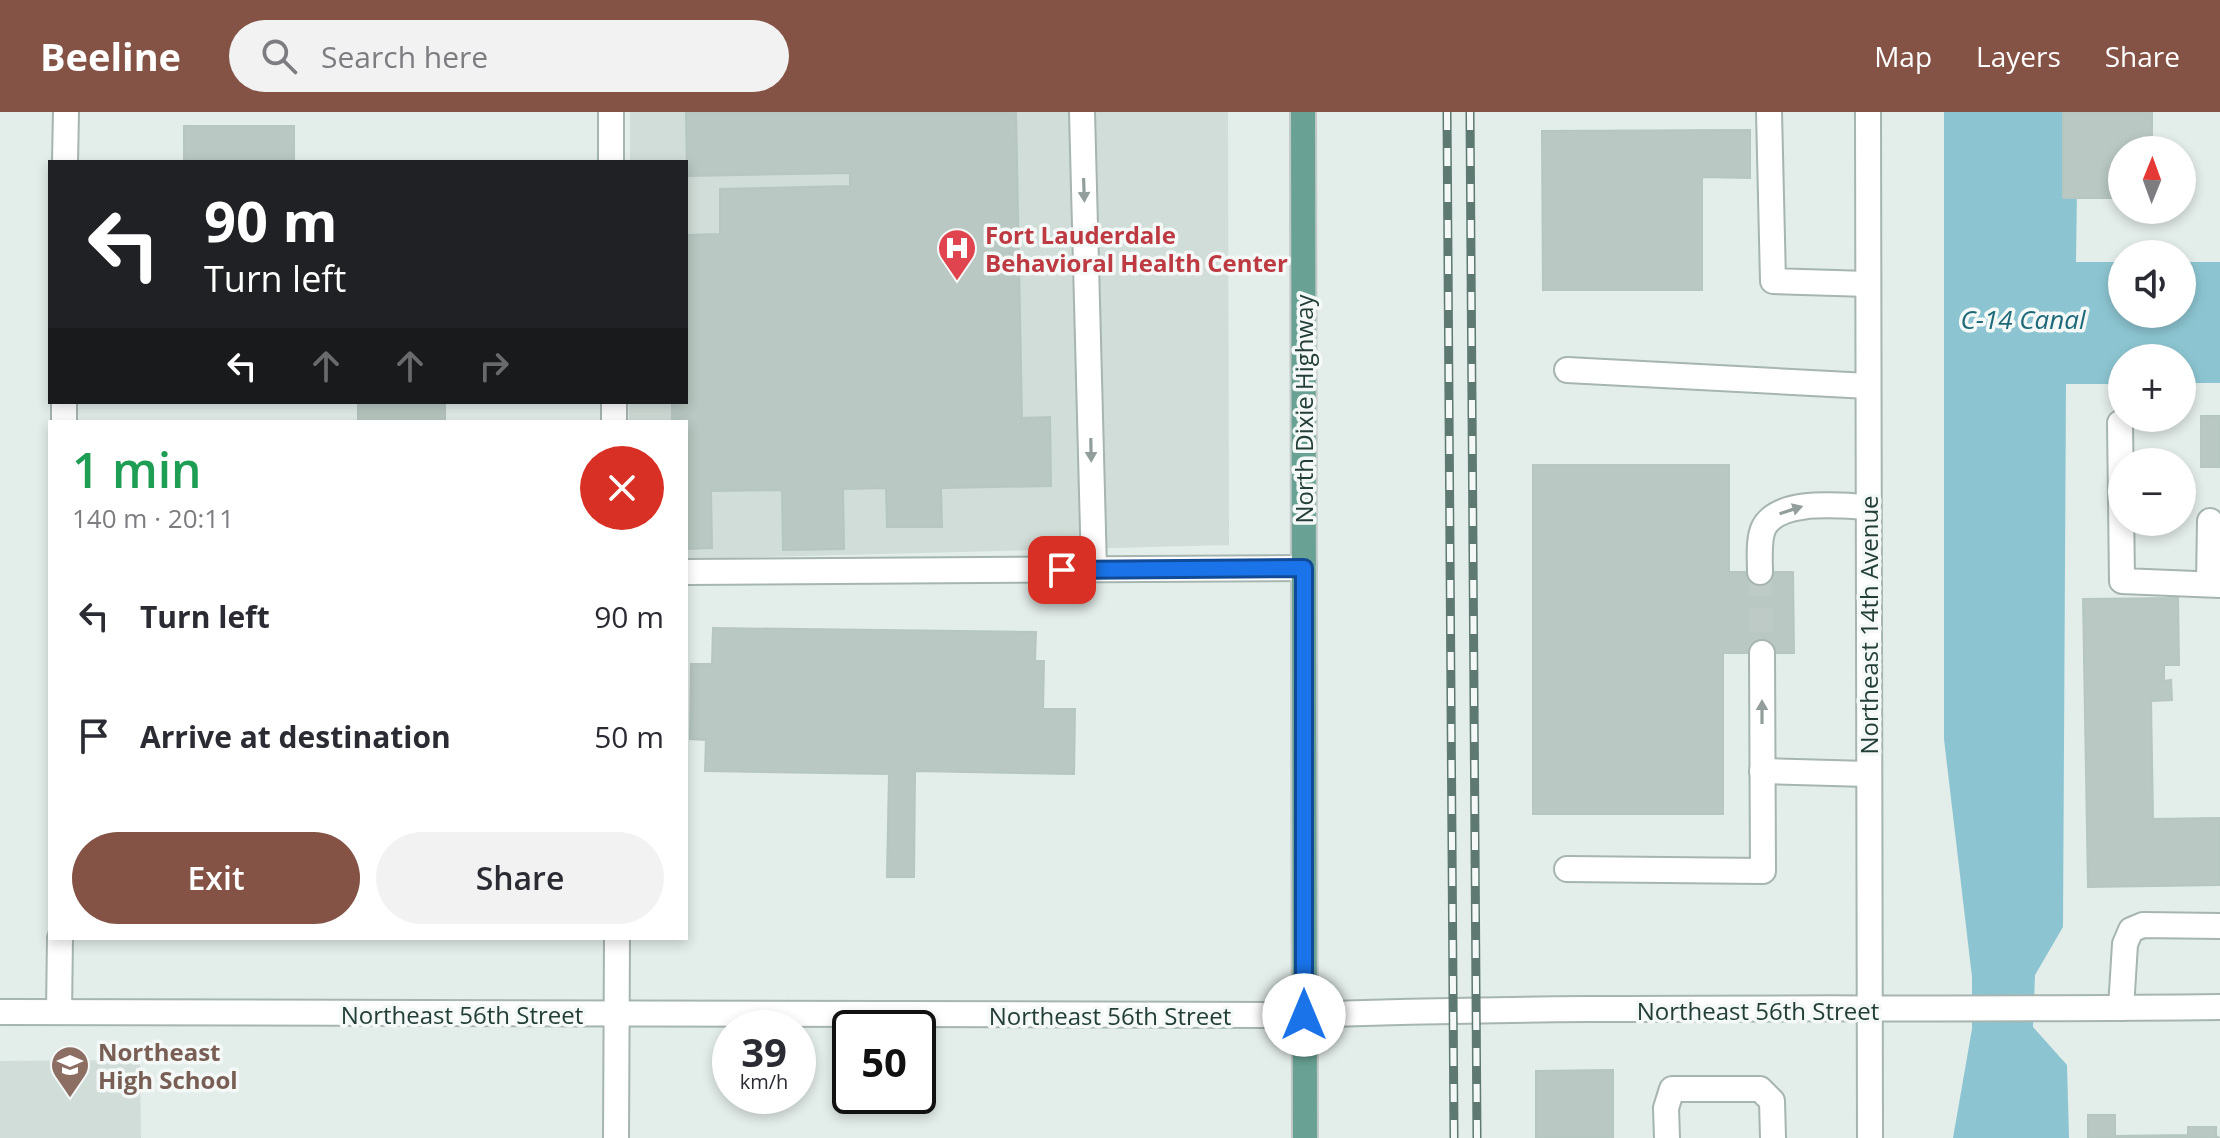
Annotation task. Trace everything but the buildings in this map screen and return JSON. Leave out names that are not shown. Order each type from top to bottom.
[{"type":"main road","name":"North Dixie Highway","points":[[1303,112],[1305,1138]]},
{"type":"street","points":[[65,160],[66,112]]},
{"type":"street","points":[[611,112],[611,160]]},
{"type":"street","points":[[1082,112],[1094,569]]},
{"type":"street","points":[[1769,112],[1773,281],[1868,284]]},
{"type":"street","name":"Northeast 14th Avenue","points":[[1868,112],[1870,1138]]},
{"type":"street","points":[[1567,370],[1868,386]]},
{"type":"street","points":[[2120,432],[2122,581],[2215,584],[2210,521]]},
{"type":"street","points":[[1760,572],[1764,527],[1777,514],[1803,506],[1868,507]]},
{"type":"street","points":[[688,572],[1304,568]]},
{"type":"street","points":[[1567,869],[1763,871],[1762,653]]},
{"type":"street","points":[[1762,771],[1868,774]]},
{"type":"street","points":[[2121,1008],[2125,944],[2131,930],[2143,925],[2220,926]]},
{"type":"street","points":[[59,1012],[60,940]]},
{"type":"street","points":[[616,1138],[617,940]]},
{"type":"street","name":"Northeast 56th Street","points":[[0,1012],[1304,1015],[1453,1009],[2220,1007]]},
{"type":"street","points":[[1667,1138],[1666,1108],[1672,1089],[1760,1089],[1772,1101],[1773,1138]]},
{"type":"shaded area","name":"Fort Lauderdale Behavioral Health Center","points":[[630,112],[1228,112],[1229,545],[688,559],[688,420],[629,420],[629,404],[688,404],[688,160],[630,160]]},
{"type":"shaded area","name":"Northeast High School","points":[[140,1060],[141,1138],[0,1138],[0,1061]]},
{"type":"water","name":"C-14 Canal","points":[[1944,112],[2078,112],[2076,262],[2108,262],[2108,328],[2196,328],[2196,262],[2220,262],[2220,383],[2196,383],[2196,344],[2108,344],[2108,384],[2066,384],[2063,927],[2035,975],[2033,1027],[2067,1065],[2069,1138],[1953,1138],[1972,1029],[1972,977],[1944,739]]},
{"type":"tunnel","points":[[1760,572],[1762,653]]},
{"type":"railway","points":[[1447,112],[1454,1138]]},
{"type":"railway","points":[[1470,112],[1477,1138]]},
{"type":"place","name":"Fort Lauderdale Behavioral Health Center","points":[[957,282]]},
{"type":"place","name":"Northeast High School","points":[[70,1099]]},
{"type":"route","points":[[1062,570],[1304,568],[1304,1015]]}]
